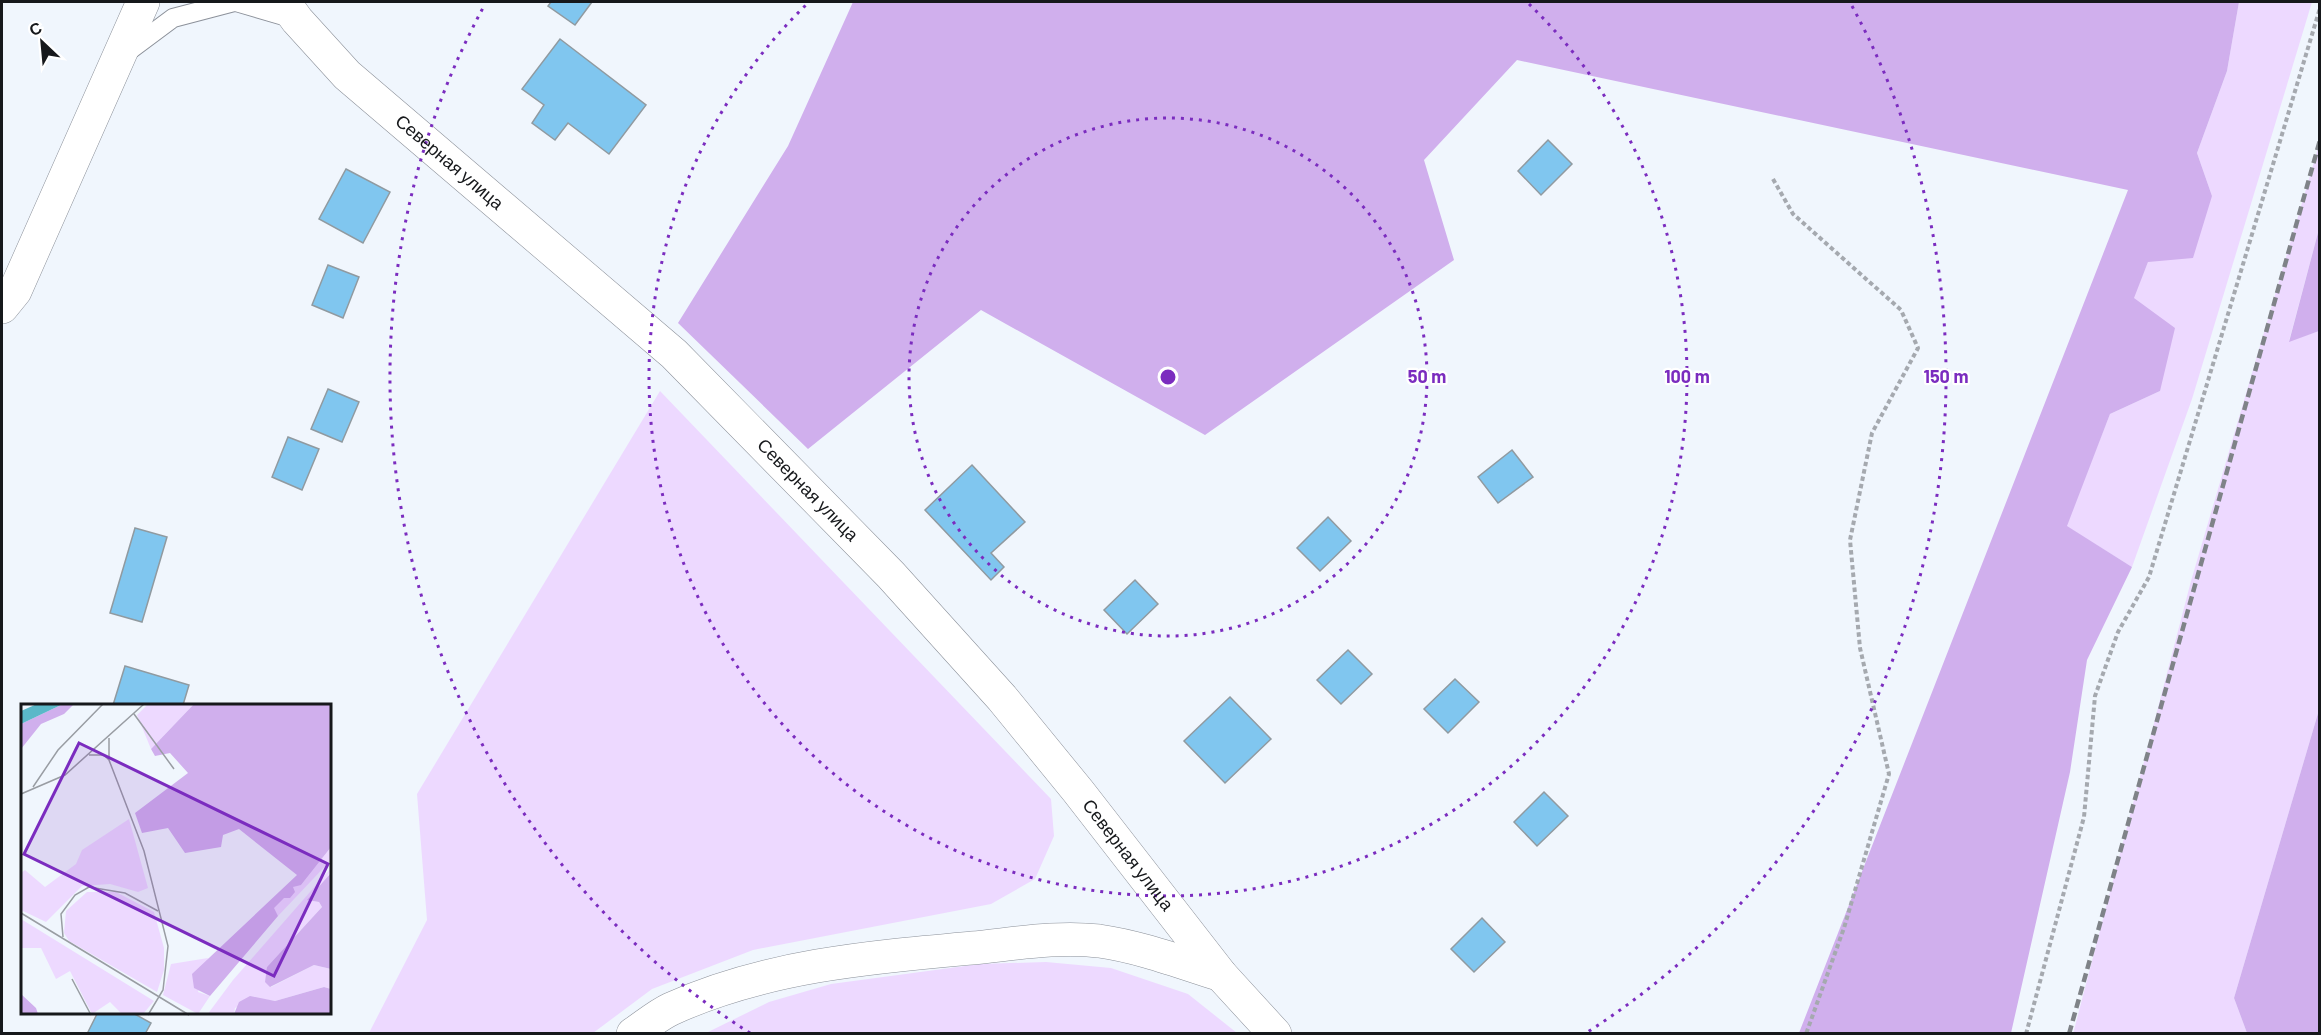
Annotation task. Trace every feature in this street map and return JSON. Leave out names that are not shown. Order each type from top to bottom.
[{"type":"street","points":[[2,307],[15,291],[143,2]]},
{"type":"street","name":"Северная улица","points":[[290,11],[347,75],[674,354],[875,558],[1002,698],[1078,791],[1221,975],[1275,1034]]},
{"type":"street","points":[[633,1034],[670,1010],[735,986],[810,967],[898,955],[1058,940],[1097,941],[1136,947],[1221,975]]},
{"type":"lane","points":[[115,62],[173,18],[235,2],[290,11]]},
{"type":"path","points":[[2026,1034],[2084,817],[2095,696],[2118,632],[2149,577],[2319,8]]},
{"type":"path","points":[[1773,179],[1793,214],[1901,310],[1918,348],[1872,433],[1850,540],[1860,648],[1889,774],[1844,928],[1806,1034]]},
{"type":"shaded area","points":[[853,2],[2239,2],[2227,71],[2197,153],[2212,196],[2193,258],[2148,262],[2134,298],[2175,328],[2160,391],[2110,414],[2067,526],[2132,567],[2087,660],[2070,772],[2011,1033],[1799,1033],[2128,190],[1517,60],[1424,160],[1454,260],[1205,435],[981,310],[808,449],[678,323],[788,146]]},
{"type":"shaded area","points":[[2239,2],[2312,2],[2192,399],[2132,567],[2066,526],[2110,414],[2160,391],[2133,298],[2148,262],[2212,196],[2197,153],[2227,71]]},
{"type":"shaded area","points":[[2319,145],[2319,229],[2289,341],[2319,331],[2319,710],[2234,998],[2247,1033],[2073,1034],[2191,581]]},
{"type":"shaded area","points":[[2319,229],[2319,331],[2289,342]]},
{"type":"shaded area","points":[[660,391],[1051,799],[1054,836],[1035,879],[991,904],[753,950],[652,989],[593,1033],[369,1033],[427,920],[417,794]]},
{"type":"shaded area","points":[[2319,710],[2319,1033],[2247,1033],[2234,998]]},
{"type":"shaded area","points":[[1046,962],[1111,968],[1188,994],[1237,1033],[706,1033],[769,1002],[831,984],[980,964]]},
{"type":"building","points":[[551,2],[592,2],[575,25],[548,6]]},
{"type":"building","points":[[560,39],[646,105],[609,154],[568,123],[555,140],[532,123],[544,105],[522,89]]},
{"type":"building","points":[[1548,140],[1572,164],[1541,195],[1518,171]]},
{"type":"building","points":[[346,169],[390,192],[363,243],[319,219]]},
{"type":"building","points":[[328,265],[359,277],[343,318],[312,305]]},
{"type":"building","points":[[328,389],[359,402],[342,442],[311,429]]},
{"type":"building","points":[[288,437],[319,449],[302,490],[272,477]]},
{"type":"building","points":[[1512,450],[1533,477],[1498,503],[1478,477]]},
{"type":"building","points":[[972,465],[1025,522],[991,553],[1004,567],[991,580],[925,510]]},
{"type":"building","points":[[1328,517],[1351,541],[1320,571],[1297,548]]},
{"type":"building","points":[[135,528],[167,537],[142,622],[110,613]]},
{"type":"building","points":[[1135,580],[1158,604],[1127,634],[1104,610]]},
{"type":"building","points":[[1348,650],[1372,674],[1341,704],[1317,680]]},
{"type":"building","points":[[125,666],[189,685],[183,704],[113,704]]},
{"type":"building","points":[[1455,679],[1479,702],[1448,733],[1424,709]]},
{"type":"building","points":[[1230,697],[1271,739],[1225,783],[1184,741]]},
{"type":"building","points":[[1544,792],[1568,816],[1537,846],[1514,822]]},
{"type":"building","points":[[1482,918],[1505,942],[1474,972],[1451,949]]},
{"type":"building","points":[[97,1014],[135,1014],[151,1023],[145,1034],[87,1034]]},
{"type":"railway","points":[[2069,1034],[2320,140]]}]
